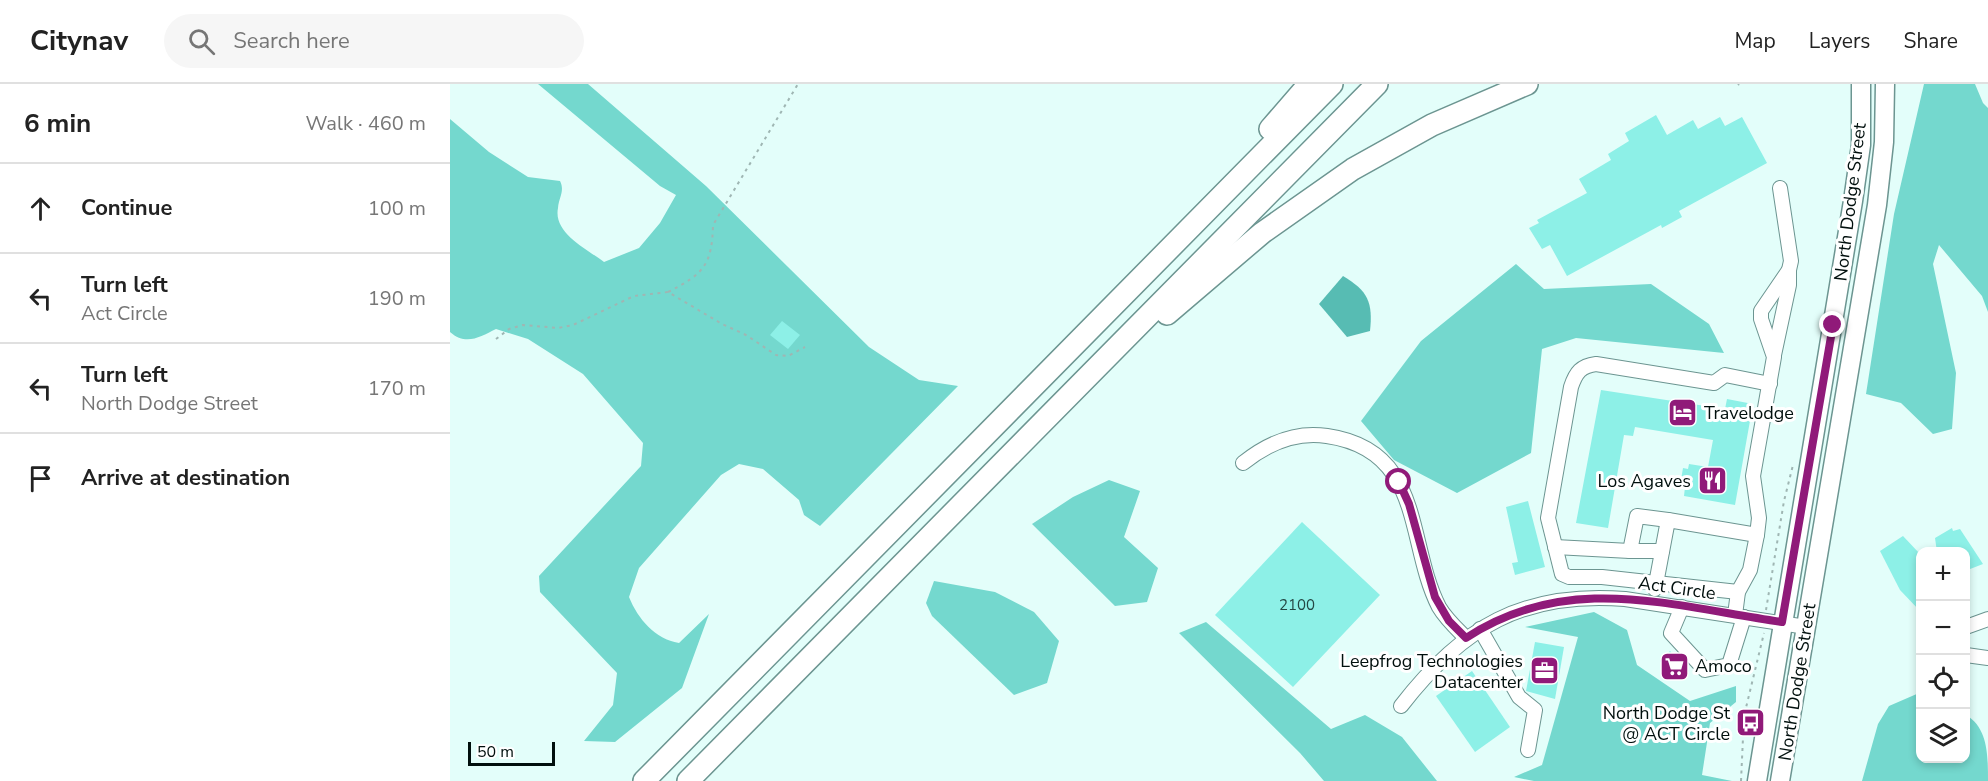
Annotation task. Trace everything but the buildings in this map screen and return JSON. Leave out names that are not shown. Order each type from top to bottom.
[{"type":"highway","points":[[1216,203],[1255,146],[1309,84]]},
{"type":"highway","points":[[644,781],[1332,84]]},
{"type":"highway","points":[[688,781],[1377,84]]},
{"type":"highway","points":[[1124,342],[1178,308],[1262,233],[1353,169],[1432,125],[1527,84]]},
{"type":"main road","name":"North Dodge Street","points":[[1757,781],[1774,621],[1853,201],[1861,145],[1861,84]]},
{"type":"main road","name":"North Dodge Street","points":[[1780,781],[1876,205],[1884,142],[1885,84]]},
{"type":"street","points":[[1682,607],[1671,633],[1705,670],[1729,665],[1739,616],[1738,592],[1750,570],[1757,535],[1759,518],[1753,476],[1789,285],[1790,250],[1780,188]]},
{"type":"street","points":[[1774,357],[1761,311],[1789,270]]},
{"type":"street","points":[[1738,592],[1602,577],[1569,577],[1562,574],[1548,518],[1571,387],[1575,374],[1584,366],[1596,364],[1714,383],[1725,375],[1770,384]]},
{"type":"street","points":[[1243,463],[1257,452],[1285,438],[1320,435],[1351,442],[1381,461],[1406,495],[1440,609],[1466,638]]},
{"type":"street","points":[[1630,550],[1637,516],[1757,535]]},
{"type":"street","points":[[1652,603],[1668,520]]},
{"type":"street","points":[[1555,547],[1662,551]]},
{"type":"street","name":"Act Circle","points":[[1401,706],[1427,672],[1480,628],[1508,615],[1554,601],[1601,597],[1682,607],[1806,627]]},
{"type":"street","points":[[1970,625],[1988,619]]},
{"type":"street","points":[[1480,628],[1519,698],[1535,710],[1528,750]]},
{"type":"street","points":[[1970,656],[1985,658]]},
{"type":"path","points":[[496,339],[509,329],[523,324],[558,328],[573,325],[634,296],[668,292],[688,281],[706,267],[713,249],[713,225],[798,84]]},
{"type":"path","points":[[668,292],[722,324],[746,334],[776,355],[788,356],[805,347]]},
{"type":"path","points":[[1741,781],[1744,716],[1763,641],[1774,621],[1784,501],[1794,463]]},
{"type":"shaded area","points":[[538,84],[588,84],[706,186],[869,347],[919,380],[958,386],[820,526],[804,515],[799,500],[763,469],[739,464],[721,475],[639,568],[629,597],[637,613],[648,627],[662,637],[679,643],[709,614],[682,688],[615,742],[584,741],[613,705],[617,673],[540,592],[539,576],[641,466],[643,443],[583,374],[528,339],[496,329],[473,339],[462,339],[450,332],[450,119],[489,152],[528,177],[560,181],[562,191],[558,217],[561,225],[573,240],[604,262],[639,248],[660,223],[676,195],[660,186]]},
{"type":"shaded area","points":[[1924,84],[1975,84],[1983,103],[1988,108],[1988,312],[1982,296],[1939,245],[1933,264],[1956,373],[1952,429],[1933,434],[1901,403],[1866,394],[1894,214]]},
{"type":"shaded area","points":[[1516,264],[1544,289],[1651,284],[1709,324],[1724,353],[1576,338],[1542,349],[1531,453],[1457,493],[1394,460],[1361,421],[1421,341]]},
{"type":"shaded area","points":[[1343,276],[1358,287],[1367,298],[1371,312],[1370,331],[1347,337],[1319,304]]},
{"type":"shaded area","points":[[1109,480],[1140,491],[1124,537],[1158,568],[1147,602],[1115,606],[1032,524],[1073,497]]},
{"type":"shaded area","points":[[934,581],[995,592],[1034,612],[1059,641],[1047,683],[1014,695],[932,616],[926,603]]},
{"type":"shaded area","points":[[1594,612],[1627,630],[1637,665],[1690,701],[1736,686],[1736,702],[1710,723],[1702,775],[1732,781],[1534,781],[1514,777],[1542,765],[1578,637],[1525,627]]},
{"type":"shaded area","points":[[1206,622],[1331,729],[1365,715],[1402,737],[1437,781],[1324,781],[1300,753],[1179,633]]},
{"type":"shaded area","points":[[1916,694],[1916,763],[1970,763],[1970,718],[1983,735],[1987,752],[1988,781],[1862,781],[1878,724],[1889,706]]},
{"type":"place","name":"Travelodge","points":[[1683,413]]},
{"type":"place","name":"Los Agaves","points":[[1712,481]]},
{"type":"place","name":"Amoco","points":[[1674,666]]},
{"type":"place","name":"Leepfrog Technologies Datacenter","points":[[1544,671]]},
{"type":"place","name":"North Dodge St @ ACT Circle","points":[[1751,723]]},
{"type":"route","points":[[1399,482],[1409,504],[1440,609],[1466,638],[1480,628],[1530,607],[1577,598],[1625,599],[1782,622],[1833,325]]}]
